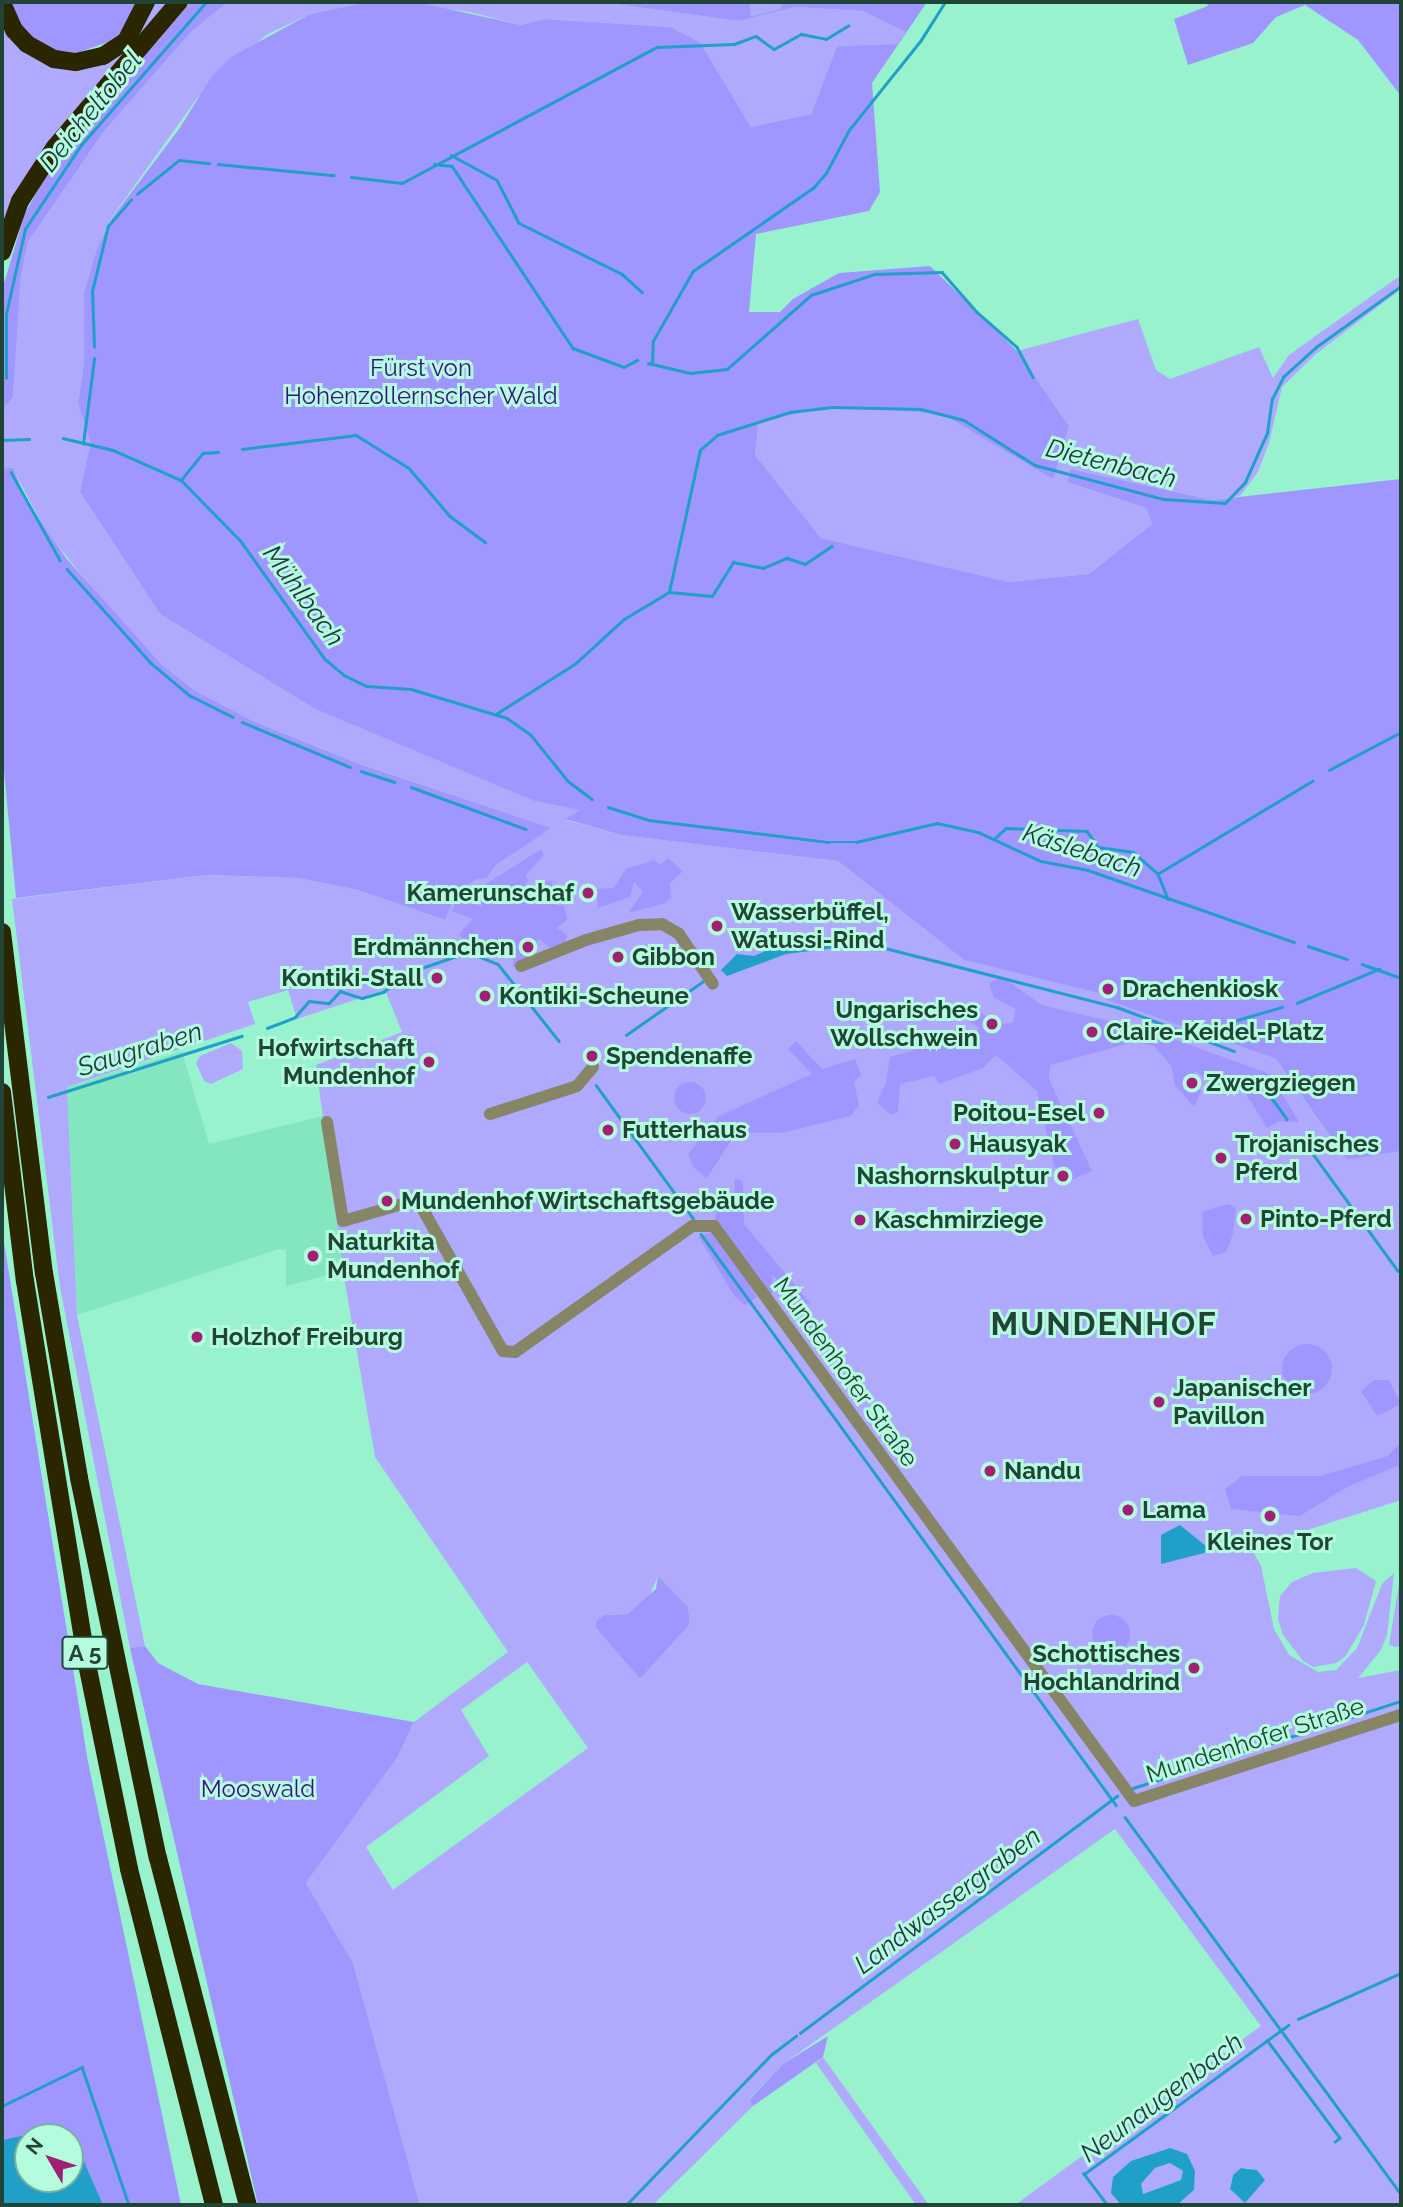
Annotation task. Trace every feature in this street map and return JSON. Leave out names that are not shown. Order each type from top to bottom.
[{"type":"highway","points":[[2,3],[14,30],[27,44],[54,59],[76,62],[103,56],[126,41],[146,2]]},
{"type":"highway","points":[[2,251],[20,201],[55,147],[179,2]]},
{"type":"highway","name":"A 5","points":[[2,932],[44,1273],[79,1478],[158,1858],[247,2205]]},
{"type":"highway","name":"A 5","points":[[2,1091],[57,1489],[102,1741],[165,2018],[214,2205]]},
{"type":"street","points":[[521,966],[586,940],[639,925],[662,924],[679,934],[713,984]]},
{"type":"street","points":[[490,1114],[577,1086],[593,1068]]},
{"type":"street","name":"Mundenhofer Straße","points":[[327,1122],[343,1221],[413,1201],[422,1208],[497,1346],[509,1352],[692,1226],[714,1226],[1133,1801],[1401,1715]]},
{"type":"shaded area","points":[[151,2],[172,2],[2,233],[2,21],[92,64]]},
{"type":"shaded area","points":[[228,2],[368,2],[310,14],[266,35],[198,97],[112,217],[97,248],[84,293],[84,362],[78,403],[92,443],[80,492],[160,614],[315,709],[534,801],[581,810],[566,820],[621,835],[838,861],[964,960],[1108,995],[1108,1000],[1276,1059],[1347,1160],[1401,1151],[1401,1500],[1251,1548],[1261,1566],[1274,1629],[1289,1655],[1318,1672],[1336,1670],[1357,1648],[1382,1584],[1394,1573],[1387,1635],[1381,1650],[1358,1678],[1401,1670],[1401,2205],[1177,2205],[1194,2190],[1187,2155],[1132,2161],[1113,2177],[1121,2205],[1015,2205],[1261,2026],[1115,1829],[783,2064],[749,2099],[753,2106],[653,2205],[420,2205],[353,1963],[306,1883],[397,1758],[414,1722],[508,1652],[375,1457],[343,1271],[316,1065],[402,1032],[385,990],[297,1019],[288,990],[248,1002],[255,1024],[67,1087],[77,1315],[145,1646],[130,1648],[60,1287],[12,899],[207,875],[298,878],[358,890],[445,920],[455,896],[475,880],[487,878],[496,865],[550,828],[362,765],[255,722],[194,690],[162,665],[111,611],[45,530],[13,469],[2,469],[2,411],[13,397],[21,275],[28,242],[105,130],[192,31]],"holes":[[[658,1576],[688,1607],[690,1624],[640,1679],[596,1628],[605,1615],[628,1614],[649,1597]],[[527,1662],[588,1748],[393,1890],[366,1847],[489,1756],[461,1710]],[[1245,2168],[1258,2170],[1261,2186],[1255,2187],[1245,2203],[1230,2189],[1233,2175]]]},
{"type":"shaded area","points":[[392,2],[600,2],[739,21],[796,7],[863,11],[907,32],[897,44],[837,46],[811,114],[751,127],[700,42],[670,27],[545,19],[521,25],[470,12]]},
{"type":"shaded area","points":[[750,2],[782,2],[782,9],[751,16]]},
{"type":"shaded area","points":[[1401,275],[1401,289],[1316,354],[1282,387],[1269,443],[1258,472],[1240,496],[1212,500],[1071,469],[1067,482],[1146,508],[1152,524],[1089,574],[1009,582],[821,538],[755,455],[757,424],[807,411],[863,407],[944,415],[1053,478],[1069,426],[1017,351],[1138,319],[1156,370],[1170,379],[1259,347],[1273,378],[1289,355]]},
{"type":"shaded area","points":[[231,1043],[242,1051],[243,1069],[211,1084],[204,1081],[196,1063],[200,1056]]},
{"type":"shaded area","points":[[182,1051],[209,1144],[323,1116],[343,1271],[286,1286],[286,1250],[279,1249],[77,1315],[67,1087]]},
{"type":"shaded area","points":[[1356,1568],[1376,1581],[1364,1625],[1345,1657],[1336,1663],[1313,1667],[1303,1661],[1283,1635],[1278,1619],[1280,1596],[1292,1582],[1313,1573]]},
{"type":"shaded area","points":[[1401,1572],[1401,1646],[1396,1647],[1389,1645]]},
{"type":"shaded area","points":[[823,2057],[929,2205],[916,2205],[816,2063]]},
{"type":"shaded area","points":[[1170,2163],[1183,2171],[1181,2180],[1143,2194],[1140,2185],[1155,2168]]},
{"type":"green space","points":[[6,2],[139,2],[128,25],[114,40],[74,54],[59,53],[23,32]]},
{"type":"green space","points":[[191,2],[228,2],[192,31],[105,130],[28,242],[21,275],[13,397],[2,411],[2,290],[25,213],[44,179],[101,105]]},
{"type":"green space","name":"Fürst von Hohenzollernscher Wald","points":[[368,2],[416,2],[521,25],[545,19],[670,27],[700,42],[751,127],[811,114],[837,46],[897,44],[906,32],[863,11],[796,7],[739,21],[600,2],[750,2],[751,16],[781,9],[782,2],[927,2],[872,83],[880,192],[869,211],[756,234],[749,312],[780,312],[793,299],[839,273],[930,266],[1017,351],[1069,426],[1053,479],[944,415],[863,407],[807,411],[758,424],[755,455],[821,538],[1009,582],[1089,574],[1152,524],[1146,508],[1067,482],[1071,469],[1212,500],[1401,479],[1401,1151],[1347,1160],[1276,1059],[1107,1000],[1107,995],[964,960],[838,861],[621,835],[565,819],[580,810],[534,801],[315,709],[160,614],[80,492],[91,443],[78,403],[84,362],[84,293],[97,248],[112,218],[179,129],[212,76],[231,57],[310,14]]},
{"type":"green space","points":[[1206,2],[1401,2],[1401,96],[1358,40],[1305,5],[1276,17],[1253,43],[1188,65],[1174,19],[1208,6]]},
{"type":"green space","points":[[13,468],[27,502],[66,558],[162,665],[194,690],[255,722],[362,765],[551,828],[496,865],[487,878],[475,880],[455,896],[445,920],[358,890],[298,878],[207,875],[16,898],[2,749],[2,469]]},
{"type":"green space","points":[[541,849],[544,855],[526,875],[528,881],[518,894],[522,902],[540,882],[552,881],[555,905],[564,905],[567,920],[557,928],[567,935],[565,945],[553,950],[539,939],[527,961],[513,967],[514,951],[502,937],[492,946],[464,941],[459,934],[473,919],[452,911],[457,900],[481,906],[486,884]]},
{"type":"green space","points":[[668,858],[683,871],[670,883],[671,898],[663,904],[628,913],[643,892],[634,882],[630,897],[598,908],[596,889],[614,888],[626,869],[654,860],[660,865]]},
{"type":"green space","points":[[1002,977],[1042,1005],[1151,1031],[1270,1074],[1299,1122],[1280,1121],[1267,1128],[1245,1092],[1227,1076],[1206,1079],[1194,1070],[1201,1092],[1194,1107],[1175,1085],[1171,1066],[1154,1046],[1134,1042],[1050,1065],[1049,1079],[1092,1171],[1071,1180],[1054,1166],[1037,1091],[996,1055],[983,1068],[939,1084],[934,1076],[900,1084],[898,1112],[891,1115],[877,1103],[886,1082],[890,1057],[976,1033],[979,1028],[964,1018],[962,1008],[970,1005],[998,1024],[1013,1023],[1016,1009],[994,998],[989,983]]},
{"type":"green space","points":[[796,1041],[822,1069],[855,1059],[861,1075],[854,1082],[859,1105],[851,1116],[781,1133],[736,1133],[707,1178],[694,1168],[688,1154],[719,1116],[812,1074],[788,1049]]},
{"type":"green space","points":[[690,1082],[702,1086],[706,1098],[702,1110],[690,1114],[678,1110],[674,1098],[678,1086]]},
{"type":"green space","points":[[735,1178],[743,1181],[744,1224],[810,1303],[803,1305],[772,1275],[774,1291],[770,1294],[750,1282],[757,1297],[745,1305],[735,1297],[699,1237],[713,1231],[718,1203],[734,1202]]},
{"type":"green space","points":[[1228,1204],[1236,1207],[1233,1234],[1226,1252],[1213,1256],[1203,1237],[1202,1212]]},
{"type":"green space","points":[[2,1230],[88,1762],[181,2205],[103,2205],[84,2166],[84,2123],[14,2123],[14,2137],[2,2140]]},
{"type":"green space","points":[[1307,1344],[1325,1351],[1332,1369],[1325,1387],[1307,1394],[1289,1387],[1282,1369],[1289,1351]]},
{"type":"green space","points":[[1374,1380],[1389,1380],[1401,1404],[1377,1416],[1361,1391]]},
{"type":"green space","points":[[1401,1442],[1401,1471],[1397,1466],[1347,1487],[1300,1516],[1231,1509],[1225,1489],[1242,1476],[1320,1476],[1388,1456]]},
{"type":"green space","points":[[658,1576],[688,1607],[690,1624],[640,1679],[596,1628],[596,1621],[605,1615],[628,1614],[656,1589]]},
{"type":"green space","points":[[1111,1615],[1124,1621],[1130,1634],[1124,1647],[1111,1653],[1098,1647],[1092,1634],[1098,1621]]},
{"type":"green space","name":"Mooswald","points":[[145,1646],[158,1663],[198,1684],[414,1722],[397,1758],[306,1883],[353,1963],[420,2205],[258,2205],[130,1648]]},
{"type":"green space","points":[[828,2036],[823,2057],[753,2106],[749,2100],[783,2064]]},
{"type":"water","points":[[800,936],[841,943],[835,948],[786,954],[727,976],[721,970],[737,954],[754,956]]},
{"type":"water","points":[[1180,1525],[1212,1551],[1161,1564],[1161,1535]]},
{"type":"water","points":[[14,2137],[14,2193],[84,2193],[84,2162],[103,2205],[2,2205],[2,2140]]},
{"type":"water","points":[[1170,2148],[1187,2154],[1195,2171],[1194,2190],[1177,2205],[1121,2205],[1111,2193],[1113,2177],[1131,2161]],"holes":[[[1170,2163],[1183,2171],[1181,2180],[1143,2194],[1141,2184],[1155,2168]]]},
{"type":"water","points":[[1241,2168],[1257,2170],[1265,2180],[1245,2203],[1230,2189],[1233,2175]]},
{"type":"waterway","name":"Deicheltobel","points":[[6,378],[6,314],[25,229],[81,145],[206,2]]},
{"type":"waterway","points":[[652,364],[653,341],[693,271],[813,188],[826,173],[849,130],[921,40],[945,2]]},
{"type":"waterway","points":[[351,177],[402,183],[657,47],[734,44],[756,36],[774,49],[801,34],[826,39],[848,26]]},
{"type":"waterway","points":[[451,155],[497,180],[519,223],[622,274],[642,292]]},
{"type":"waterway","points":[[137,194],[179,160],[209,163]]},
{"type":"waterway","points":[[218,164],[333,175]]},
{"type":"waterway","points":[[434,164],[452,166],[573,348],[624,367],[637,360]]},
{"type":"waterway","points":[[94,347],[92,291],[108,226],[131,200]]},
{"type":"waterway","points":[[648,363],[690,373],[727,369],[811,295],[875,274],[942,272],[977,312],[1017,347],[1033,377]]},
{"type":"waterway","name":"Dietenbach","points":[[496,714],[576,663],[624,619],[669,592],[700,450],[717,435],[790,412],[832,407],[921,409],[964,420],[1035,465],[1164,499],[1225,503],[1245,482],[1267,433],[1272,399],[1283,377],[1316,347],[1401,286]]},
{"type":"waterway","points":[[83,444],[94,359]]},
{"type":"waterway","points":[[242,449],[356,435],[409,468],[450,516],[485,542]]},
{"type":"waterway","name":"Mühlbach","points":[[63,438],[113,450],[181,480],[240,540],[325,659],[344,675],[367,686],[411,689],[507,718],[531,735],[568,781],[592,799]]},
{"type":"waterway","name":"Mühlbach","points":[[2,440],[29,439]]},
{"type":"waterway","points":[[181,480],[203,453],[218,452]]},
{"type":"waterway","points":[[11,472],[60,560]]},
{"type":"waterway","points":[[669,592],[712,596],[733,562],[763,568],[787,558],[805,564],[832,546]]},
{"type":"waterway","points":[[67,569],[151,663],[189,695],[233,717]]},
{"type":"waterway","points":[[242,722],[350,767]]},
{"type":"waterway","points":[[1329,770],[1401,732]]},
{"type":"waterway","points":[[361,771],[394,782]]},
{"type":"waterway","points":[[1159,873],[1312,781]]},
{"type":"waterway","points":[[411,787],[526,829]]},
{"type":"waterway","name":"Käslebach","points":[[608,807],[649,820],[829,842],[856,842],[937,823],[978,832],[1041,861],[1088,870],[1294,942]]},
{"type":"waterway","name":"Mühlbach","points":[[994,839],[1006,828],[1087,831],[1098,847],[1133,852],[1158,874],[1168,899]]},
{"type":"waterway","points":[[837,943],[881,947],[1117,1007],[1234,1051]]},
{"type":"waterway","name":"Käslebach","points":[[1308,946],[1347,959]]},
{"type":"waterway","points":[[267,1028],[295,1017],[309,1001],[329,1003],[340,991],[362,998],[383,992],[410,972],[468,952],[498,964],[559,1041]]},
{"type":"waterway","name":"Käslebach","points":[[1362,964],[1401,978]]},
{"type":"waterway","points":[[1297,1003],[1379,969]]},
{"type":"waterway","points":[[626,1035],[702,982]]},
{"type":"waterway","points":[[1230,1022],[1282,1007]]},
{"type":"waterway","name":"Saugraben","points":[[48,1097],[242,1036]]},
{"type":"waterway","points":[[1260,1082],[1287,1119]]},
{"type":"waterway","points":[[596,1085],[693,1218]]},
{"type":"waterway","points":[[1308,1147],[1398,1271]]},
{"type":"waterway","points":[[701,1234],[1116,1805]]},
{"type":"waterway","name":"Landwassergraben","points":[[1133,1788],[1401,1701]]},
{"type":"waterway","name":"Landwassergraben","points":[[800,2033],[1117,1796]]},
{"type":"waterway","points":[[1125,1817],[1401,2194]]},
{"type":"waterway","name":"Neunaugenbach","points":[[1298,2019],[1401,1973]]},
{"type":"waterway","name":"Neunaugenbach","points":[[1107,2205],[1084,2174],[1288,2025]]},
{"type":"waterway","name":"Landwassergraben","points":[[626,2205],[772,2054],[796,2036]]},
{"type":"waterway","points":[[1267,2040],[1340,2138],[1335,2142]]},
{"type":"waterway","points":[[2,2106],[82,2067],[129,2205]]},
{"type":"waterway","points":[[174,2205],[178,2204]]},
{"type":"place","name":"Kamerunschaf","points":[[588,893]]},
{"type":"place","name":"Wasserbüffel, Watussi-Rind","points":[[717,926]]},
{"type":"place","name":"Erdmännchen","points":[[528,947]]},
{"type":"place","name":"Gibbon","points":[[618,957]]},
{"type":"place","name":"Kontiki-Stall","points":[[437,978]]},
{"type":"place","name":"Drachenkiosk","points":[[1108,989]]},
{"type":"place","name":"Kontiki-Scheune","points":[[485,996]]},
{"type":"place","name":"Ungarisches Wollschwein","points":[[992,1024]]},
{"type":"place","name":"Claire-Keidel-Platz","points":[[1092,1032]]},
{"type":"place","name":"Spendenaffe","points":[[592,1056]]},
{"type":"place","name":"Hofwirtschaft Mundenhof","points":[[429,1062]]},
{"type":"place","name":"Zwergziegen","points":[[1192,1083]]},
{"type":"place","name":"Poitou-Esel","points":[[1099,1113]]},
{"type":"place","name":"Futterhaus","points":[[608,1130]]},
{"type":"place","name":"Hausyak","points":[[955,1144]]},
{"type":"place","name":"Trojanisches Pferd","points":[[1221,1158]]},
{"type":"place","name":"Nashornskulptur","points":[[1063,1176]]},
{"type":"place","name":"Mundenhof Wirtschaftsgebäude","points":[[387,1201]]},
{"type":"place","name":"Pinto-Pferd","points":[[1246,1219]]},
{"type":"place","name":"Kaschmirziege","points":[[860,1220]]},
{"type":"place","name":"Naturkita Mundenhof","points":[[313,1256]]},
{"type":"place","name":"Holzhof Freiburg","points":[[197,1337]]},
{"type":"place","name":"Japanischer Pavillon","points":[[1159,1402]]},
{"type":"place","name":"Nandu","points":[[990,1471]]},
{"type":"place","name":"Lama","points":[[1128,1510]]},
{"type":"place","name":"Kleines Tor","points":[[1270,1516]]},
{"type":"place","name":"Schottisches Hochlandrind","points":[[1194,1668]]},
{"type":"district","name":"MUNDENHOF","points":[[1104,1324]]}]
